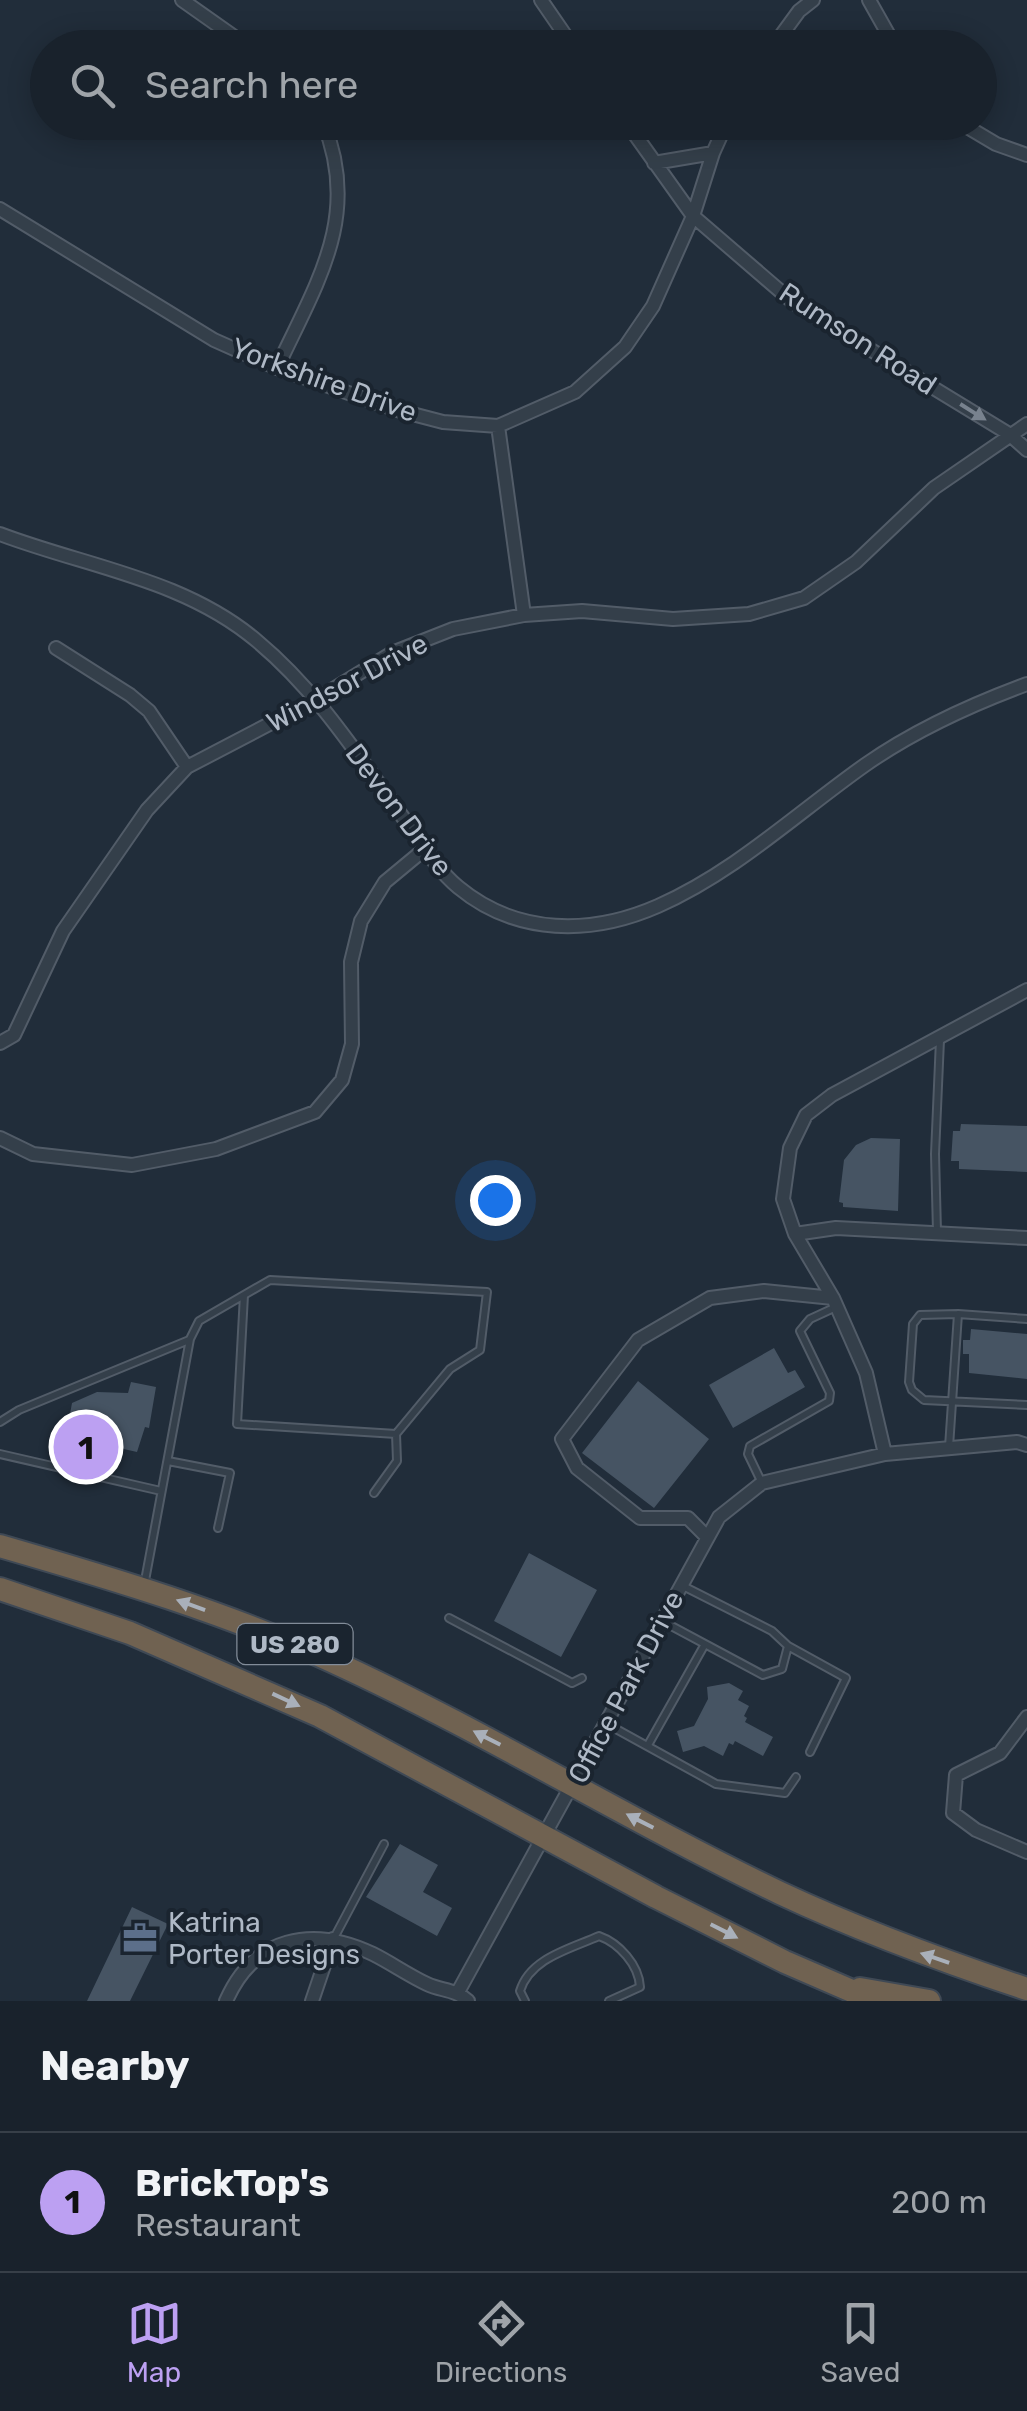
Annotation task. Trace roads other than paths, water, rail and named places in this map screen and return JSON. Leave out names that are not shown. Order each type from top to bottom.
[{"type":"highway","name":"US 280","points":[[0,1546],[144,1588],[285,1640],[833,1917],[909,1949],[1027,1989]]},
{"type":"highway","name":"US 280","points":[[0,1589],[130,1633],[302,1708],[753,1946],[875,2001]]},
{"type":"highway","points":[[837,1985],[857,2001]]},
{"type":"highway","points":[[837,1985],[929,2001]]},
{"type":"street","points":[[182,0],[224,30]]},
{"type":"street","points":[[541,0],[562,30]]},
{"type":"street","points":[[785,30],[813,0]]},
{"type":"street","points":[[868,0],[886,30]]},
{"type":"street","points":[[278,368],[328,258],[340,202],[336,152],[331,140]]},
{"type":"street","name":"Rumson Road","points":[[638,140],[693,216],[794,303],[1008,434],[1027,450]]},
{"type":"street","name":"Yorkshire Drive","points":[[0,210],[214,340],[278,368],[397,410],[443,422],[498,426],[575,392],[625,347],[653,306],[693,216],[719,140]]},
{"type":"street","points":[[989,140],[1027,155]]},
{"type":"street","points":[[654,163],[713,153]]},
{"type":"street","name":"Windsor Drive","points":[[0,1043],[14,1035],[63,931],[147,810],[188,767],[317,699],[392,654],[438,635],[524,615],[582,611],[673,620],[749,614],[804,598],[856,562],[934,488],[1027,424]]},
{"type":"street","points":[[498,426],[524,615]]},
{"type":"street","name":"Devon Drive","points":[[0,534],[46,552],[151,580],[216,612],[257,640],[317,699],[457,886],[496,911],[557,928],[602,925],[659,905],[742,858],[866,764],[922,729],[1027,684]]},
{"type":"street","points":[[56,648],[130,695],[149,712],[188,767]]},
{"type":"street","points":[[0,1138],[33,1154],[132,1165],[216,1149],[316,1112],[342,1080],[352,1044],[351,962],[362,921],[385,882],[426,848]]},
{"type":"street","points":[[885,1454],[866,1373],[835,1303],[795,1234],[783,1199],[790,1148],[806,1115],[832,1094],[1027,990]]},
{"type":"street","points":[[795,1234],[836,1228],[1027,1238]]},
{"type":"street","points":[[707,1536],[688,1518],[640,1518],[577,1468],[562,1439],[638,1340],[710,1298],[764,1291],[835,1303]]},
{"type":"street","name":"Office Park Drive","points":[[463,1996],[719,1517],[762,1483],[885,1454],[1018,1442],[1027,1445]]},
{"type":"street","points":[[1027,1717],[1000,1753],[956,1775],[953,1814],[976,1830],[1027,1852]]},
{"type":"street","points":[[226,2001],[234,1982],[251,1960],[272,1947],[302,1938],[333,1939],[371,1953],[430,1986],[463,1996]]},
{"type":"street","points":[[312,2001],[333,1939]]},
{"type":"lane","points":[[937,1233],[935,1154],[940,1036]]},
{"type":"lane","points":[[144,1588],[190,1339],[199,1321],[270,1280],[487,1292],[480,1350],[450,1369],[396,1434],[397,1461],[374,1493]]},
{"type":"lane","points":[[244,1295],[237,1424],[396,1434]]},
{"type":"lane","points":[[762,1483],[748,1454],[750,1446],[829,1401],[830,1393],[800,1331],[810,1319],[835,1303]]},
{"type":"lane","points":[[949,1448],[958,1314]]},
{"type":"lane","points":[[1027,1319],[920,1315],[913,1324],[909,1382],[924,1400],[1027,1405]]},
{"type":"lane","points":[[0,1422],[19,1410],[190,1339]]},
{"type":"lane","points":[[0,1454],[161,1491]]},
{"type":"lane","points":[[168,1461],[230,1473],[218,1528]]},
{"type":"lane","points":[[681,1584],[772,1631],[788,1646],[846,1678],[810,1752]]},
{"type":"lane","points":[[449,1618],[572,1683],[582,1678]]},
{"type":"lane","points":[[661,1621],[763,1675],[782,1669],[788,1646]]},
{"type":"lane","points":[[648,1746],[706,1644]]},
{"type":"lane","points":[[606,1724],[716,1784],[786,1793],[796,1778]]},
{"type":"lane","points":[[333,1939],[384,1844]]},
{"type":"lane","points":[[525,2001],[520,1990],[524,1975],[534,1966],[599,1936],[613,1941],[640,1979],[640,1987],[609,2001]]},
{"type":"place","name":"BrickTop's","points":[[86,1447]]},
{"type":"place","name":"Katrina Porter Designs","points":[[140,1938]]}]
